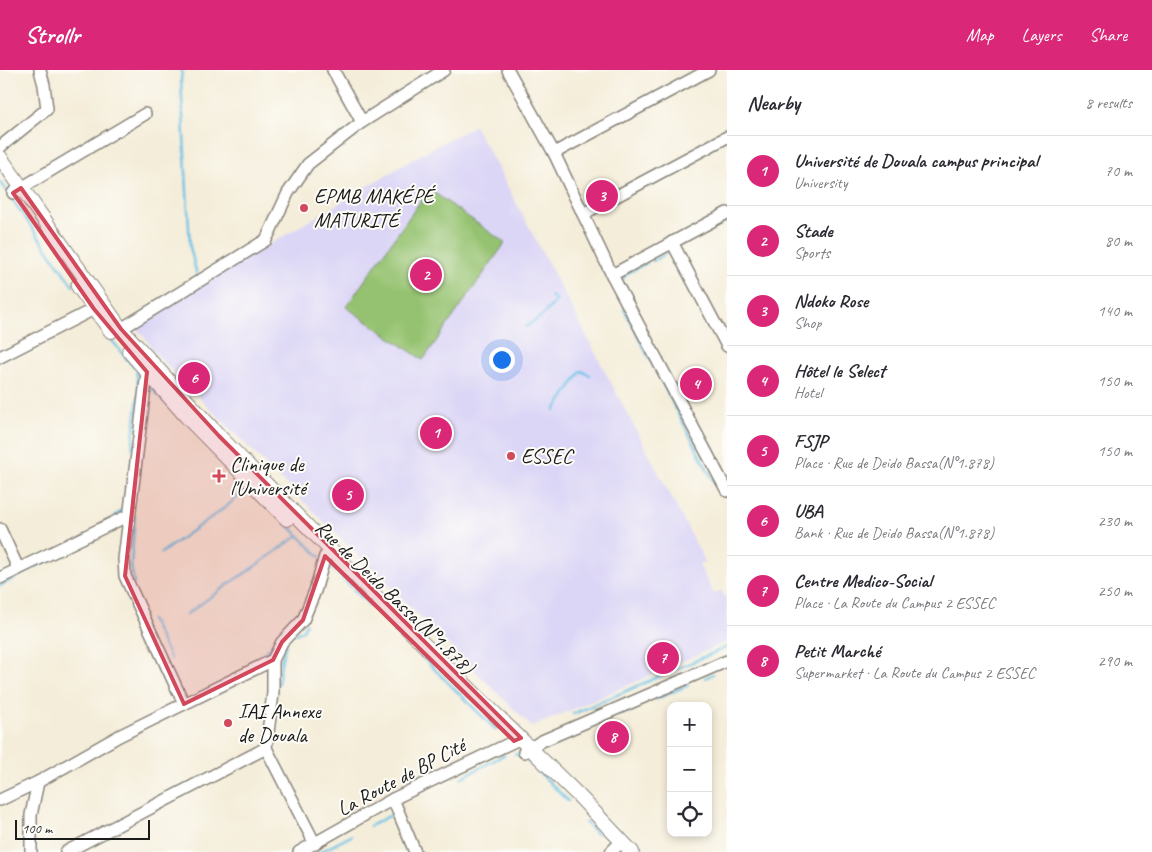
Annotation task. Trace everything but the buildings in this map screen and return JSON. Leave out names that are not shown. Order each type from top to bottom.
[{"type":"main road","points":[[0,157],[17,190],[121,329],[232,450],[522,745],[579,796],[632,852]]},
{"type":"main road","name":"Rue de Deido Bassa(N°1.878)","points":[[0,173],[17,190],[94,309],[186,416],[325,556],[522,745],[617,850]]},
{"type":"street","points":[[0,148],[47,109],[40,70]]},
{"type":"street","points":[[333,70],[362,122]]},
{"type":"street","points":[[121,329],[266,240],[288,193],[308,164],[362,122],[444,70]]},
{"type":"street","points":[[508,70],[554,153],[612,274],[727,491]]},
{"type":"street","points":[[554,153],[709,70]]},
{"type":"street","points":[[17,190],[145,114]]},
{"type":"street","points":[[583,214],[727,137]]},
{"type":"street","points":[[612,274],[727,213]]},
{"type":"street","points":[[672,242],[727,346]]},
{"type":"street","points":[[0,357],[94,309]]},
{"type":"street","points":[[147,372],[124,559],[125,576],[184,704]]},
{"type":"street","points":[[0,578],[129,515]]},
{"type":"street","points":[[0,529],[18,568]]},
{"type":"street","points":[[315,844],[266,748],[273,693],[273,660],[282,642],[303,620],[315,591],[325,556]]},
{"type":"street","points":[[0,800],[38,782],[120,736],[273,660]]},
{"type":"street","name":"La Route de BP Cité","points":[[299,852],[394,800],[522,745],[727,662]]},
{"type":"street","points":[[66,852],[266,748]]},
{"type":"street","points":[[31,852],[32,815],[38,782]]},
{"type":"street","points":[[394,800],[415,852]]},
{"type":"highlighted area","points":[[21,188],[121,329],[219,436],[521,738],[514,741],[325,556],[303,620],[282,642],[273,660],[184,704],[125,576],[147,372],[94,309],[13,193]]},
{"type":"shaded area","points":[[474,126],[489,151],[705,561],[699,565],[714,594],[721,590],[727,602],[727,642],[532,727],[210,409],[154,352],[134,325],[420,155]]},
{"type":"green space","points":[[429,189],[505,243],[423,360],[346,307]]},
{"type":"waterway","points":[[182,70],[190,247],[197,275]]},
{"type":"waterway","points":[[0,182],[73,286]]},
{"type":"waterway","points":[[681,245],[727,221]]},
{"type":"waterway","points":[[653,261],[671,251]]},
{"type":"waterway","points":[[622,284],[622,280],[627,274],[647,263]]},
{"type":"waterway","points":[[600,264],[604,271]]},
{"type":"waterway","points":[[526,327],[543,315],[557,300],[551,296]]},
{"type":"waterway","points":[[624,309],[717,488]]},
{"type":"waterway","points":[[108,336],[133,366]]},
{"type":"waterway","points":[[555,410],[581,371],[590,375]]},
{"type":"waterway","points":[[132,448],[139,388],[137,372]]},
{"type":"waterway","points":[[149,389],[150,387],[168,405]]},
{"type":"waterway","points":[[161,553],[227,506],[249,487]]},
{"type":"waterway","points":[[115,516],[125,508]]},
{"type":"waterway","points":[[134,583],[131,565],[135,516]]},
{"type":"waterway","points":[[287,524],[320,557]]},
{"type":"waterway","points":[[241,576],[299,535]]},
{"type":"waterway","points":[[35,567],[47,561]]},
{"type":"waterway","points":[[327,568],[328,565],[334,570],[496,730]]},
{"type":"waterway","points":[[0,586],[31,569]]},
{"type":"waterway","points":[[215,594],[240,576]]},
{"type":"waterway","points":[[187,614],[213,595]]},
{"type":"waterway","points":[[294,622],[301,609]]},
{"type":"waterway","points":[[151,620],[171,659]]},
{"type":"waterway","points":[[296,634],[303,630],[306,624]]},
{"type":"waterway","points":[[262,655],[277,641]]},
{"type":"waterway","points":[[278,684],[286,645]]},
{"type":"waterway","points":[[573,714],[727,647]]},
{"type":"waterway","points":[[705,678],[713,674]]},
{"type":"waterway","points":[[656,699],[688,685]]},
{"type":"waterway","points":[[620,715],[638,707]]},
{"type":"waterway","points":[[515,754],[523,756],[568,801]]},
{"type":"waterway","points":[[461,778],[504,755]]},
{"type":"waterway","points":[[370,826],[395,813]]},
{"type":"waterway","points":[[585,822],[597,834]]},
{"type":"waterway","points":[[320,852],[351,836]]},
{"type":"place","name":"Ndoko Rose","points":[[602,196]]},
{"type":"place","name":"EPMB MAKÉPÉ MATURITÉ","points":[[304,208]]},
{"type":"place","name":"Stade","points":[[426,275]]},
{"type":"place","name":"UBA","points":[[194,378]]},
{"type":"place","name":"Hôtel le Select","points":[[696,384]]},
{"type":"place","name":"Université de Douala campus principal","points":[[436,433]]},
{"type":"place","name":"ESSEC","points":[[511,456]]},
{"type":"place","name":"Clinique de l'Université","points":[[219,476]]},
{"type":"place","name":"FSJP","points":[[348,495]]},
{"type":"place","name":"Centre Medico-Social","points":[[663,658]]},
{"type":"place","name":"IAI Annexe de Douala","points":[[228,723]]},
{"type":"place","name":"Petit Marché","points":[[613,737]]}]
